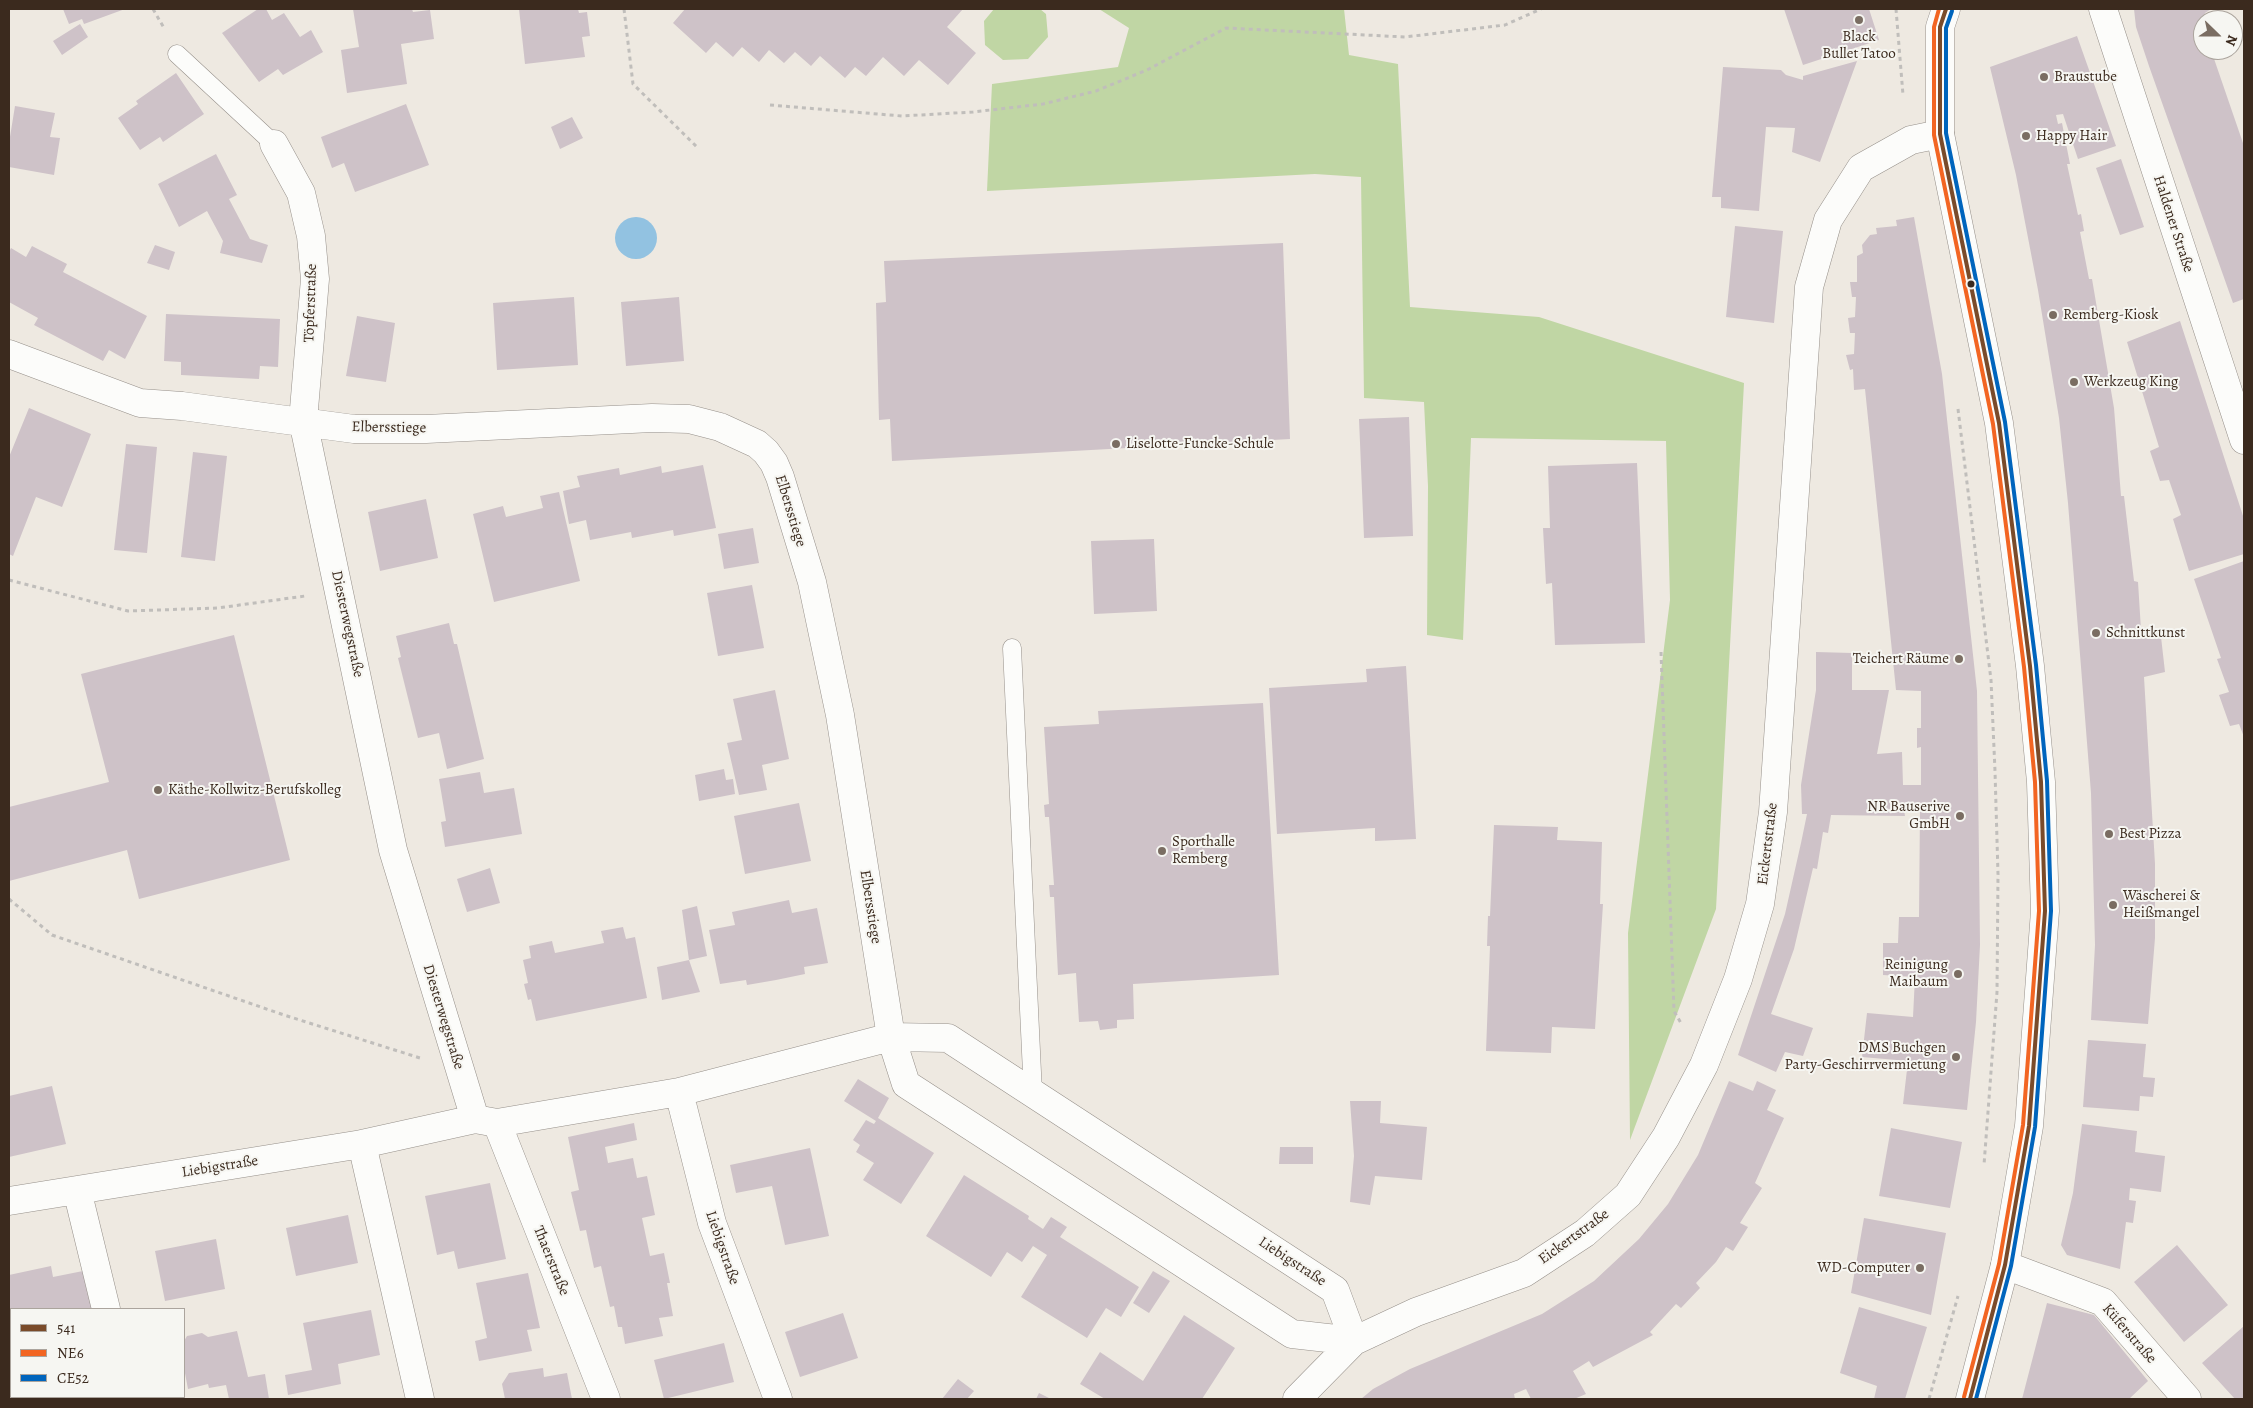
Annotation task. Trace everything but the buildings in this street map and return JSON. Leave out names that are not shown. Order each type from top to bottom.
[{"type":"street","points":[[1946,9],[1940,27],[1940,134],[1999,424],[2030,666],[2041,782],[2045,912],[2030,1116],[2005,1265],[1970,1399]]},
{"type":"street","name":"Haldener Straße","points":[[2103,9],[2244,440]]},
{"type":"street","name":"Eickertstraße","points":[[1297,1399],[1354,1341],[1416,1312],[1524,1273],[1584,1233],[1628,1195],[1666,1137],[1704,1066],[1738,979],[1760,904],[1773,812],[1809,287],[1828,220],[1861,168],[1911,140],[1940,134]]},
{"type":"street","name":"Töpferstraße","points":[[274,144],[301,193],[311,236],[315,279],[303,421]]},
{"type":"street","points":[[9,354],[140,403],[182,406],[303,421]]},
{"type":"street","name":"Elbersstiege","points":[[303,421],[354,428],[426,429],[652,418],[689,419],[734,432],[757,444],[766,452],[780,477],[812,582],[840,715],[891,1037]]},
{"type":"street","name":"Diesterwegstraße","points":[[303,421],[393,850],[459,1070],[486,1121]]},
{"type":"street","points":[[891,1037],[906,1084],[1292,1334],[1354,1341]]},
{"type":"street","name":"Liebigstraße","points":[[9,1201],[362,1144],[486,1121],[679,1092],[891,1037],[948,1038],[1335,1290],[1354,1341]]},
{"type":"street","name":"Liebigstraße","points":[[679,1092],[712,1223],[778,1399]]},
{"type":"street","name":"Thaerstraße","points":[[486,1121],[606,1399]]},
{"type":"street","points":[[362,1144],[420,1399]]},
{"type":"street","points":[[77,1190],[106,1308]]},
{"type":"street","name":"Küferstraße","points":[[2005,1265],[2103,1302],[2187,1399]]},
{"type":"lane","name":"Töpferstraße","points":[[177,54],[274,144]]},
{"type":"lane","points":[[1012,648],[1033,1094]]},
{"type":"path","points":[[624,9],[634,84],[698,148]]},
{"type":"path","points":[[770,105],[902,116],[973,112],[1043,104],[1096,91],[1147,70],[1226,28],[1405,37],[1505,25],[1541,9]]},
{"type":"path","points":[[1896,9],[1904,109],[1911,140]]},
{"type":"path","points":[[1958,406],[1991,680],[1995,771],[1998,874],[1997,992],[1984,1166]]},
{"type":"path","points":[[9,580],[128,611],[218,608],[340,591]]},
{"type":"path","points":[[1661,652],[1674,1012],[1704,1066]]},
{"type":"path","points":[[9,899],[52,935],[284,1015],[459,1070]]},
{"type":"path","points":[[1929,1399],[1959,1294]]},
{"type":"green space","points":[[994,9],[1040,9],[1046,14],[1048,37],[1028,59],[1003,60],[985,45],[984,21]]},
{"type":"green space","points":[[1099,9],[1344,9],[1349,55],[1398,64],[1410,307],[1539,317],[1744,383],[1716,909],[1630,1140],[1628,933],[1670,600],[1666,441],[1471,438],[1463,640],[1427,635],[1428,486],[1424,402],[1364,398],[1361,177],[1315,174],[987,191],[992,84],[1118,67],[1129,28]]},
{"type":"water","points":[[640,217],[648,220],[654,226],[657,238],[654,250],[648,256],[632,259],[624,256],[618,250],[615,234],[618,226],[624,220]]},
{"type":"transit line","name":"NE6","points":[[1939,9],[1934,27],[1934,135],[1993,424],[2024,667],[2035,782],[2039,911],[2023,1125],[1999,1264],[1964,1397]]},
{"type":"transit line","name":"541","points":[[1946,9],[1940,27],[1940,134],[1999,423],[2030,666],[2041,782],[2045,911],[2029,1126],[2005,1265],[1970,1399]]},
{"type":"transit line","name":"CE52","points":[[1952,11],[1946,28],[1946,133],[2005,422],[2036,665],[2047,781],[2051,911],[2035,1127],[2011,1266],[1976,1399]]},
{"type":"place","name":"Black Bullet Tatoo","points":[[1859,20]]},
{"type":"place","name":"Braustube","points":[[2044,77]]},
{"type":"place","name":"Happy Hair","points":[[2026,136]]},
{"type":"place","name":"Remberg-Kiosk","points":[[2053,315]]},
{"type":"place","name":"Werkzeug King","points":[[2074,382]]},
{"type":"place","name":"Liselotte-Funcke-Schule","points":[[1116,444]]},
{"type":"place","name":"Schnittkunst","points":[[2096,633]]},
{"type":"place","name":"Teichert Räume","points":[[1959,659]]},
{"type":"place","name":"Käthe-Kollwitz-Berufskolleg","points":[[158,790]]},
{"type":"place","name":"NR Bauserive GmbH","points":[[1960,816]]},
{"type":"place","name":"Best Pizza","points":[[2109,834]]},
{"type":"place","name":"Sporthalle Remberg","points":[[1162,851]]},
{"type":"place","name":"Wäscherei & Heißmangel","points":[[2113,905]]},
{"type":"place","name":"Reinigung Maibaum","points":[[1958,974]]},
{"type":"place","name":"DMS Buchgen Party-Geschirrvermietung","points":[[1956,1057]]},
{"type":"place","name":"WD-Computer","points":[[1920,1268]]}]
